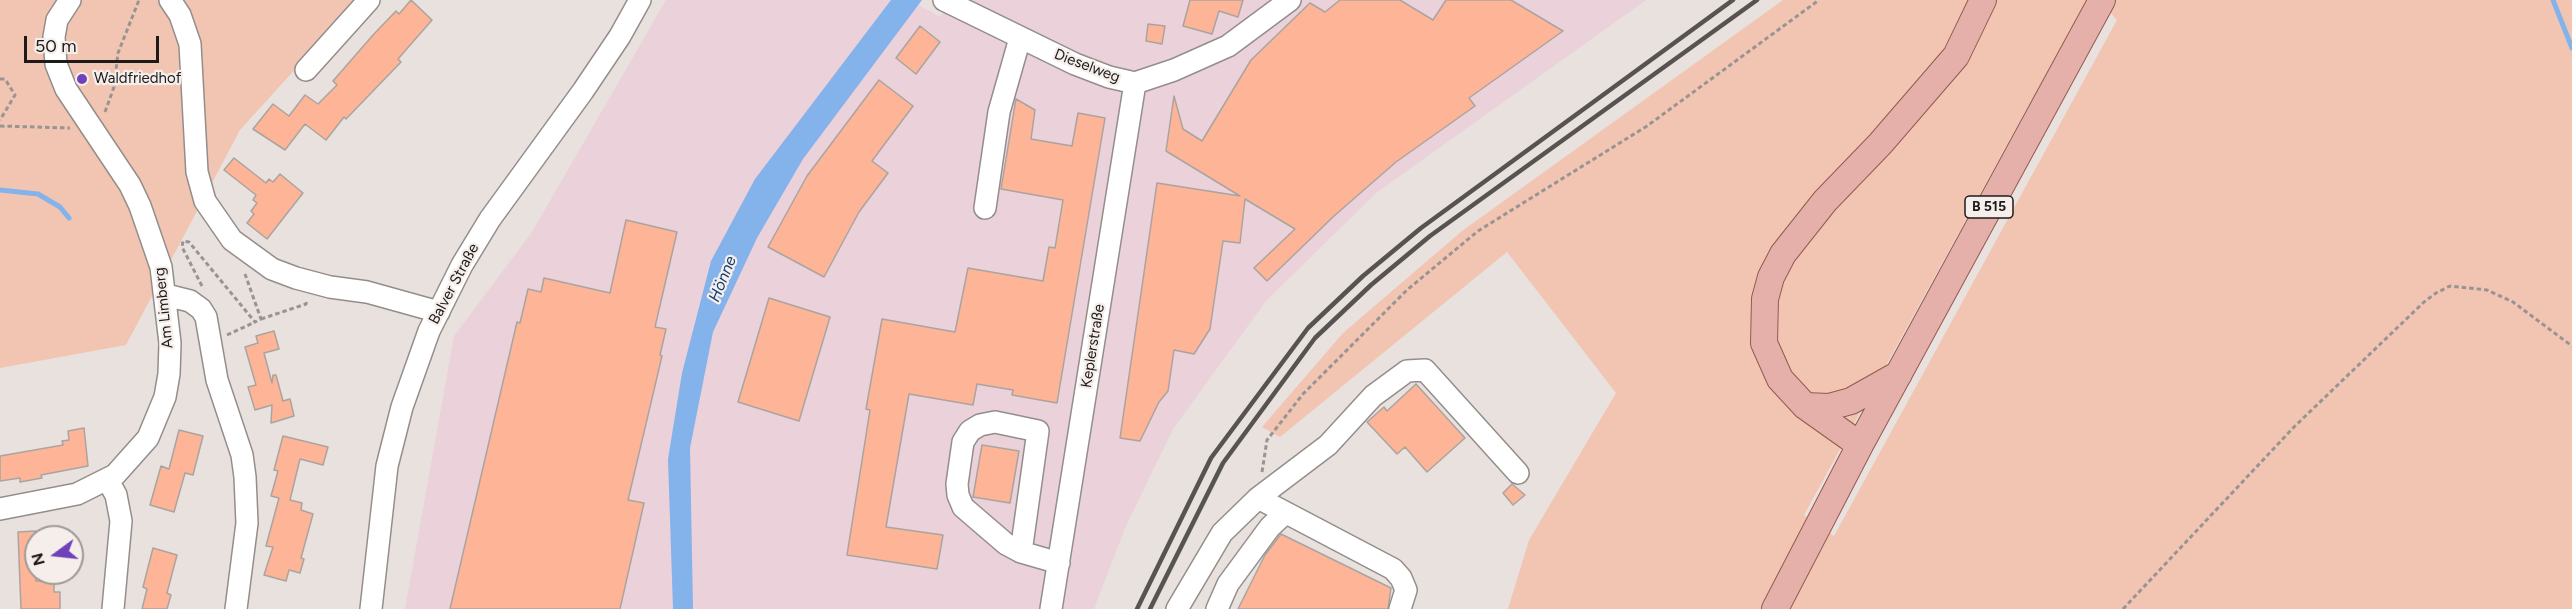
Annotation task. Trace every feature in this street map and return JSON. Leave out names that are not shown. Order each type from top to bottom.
[{"type":"main road","points":[[1860,444],[1805,406],[1780,379],[1764,343],[1765,299],[1771,277],[1783,254],[1825,201],[1880,144],[1956,56],[1983,0]]},
{"type":"main road","name":"B 515","points":[[1775,609],[1860,444],[2102,0]]},
{"type":"main road","points":[[1805,406],[1829,407],[1851,401],[1899,373]]},
{"type":"street","name":"Am Limberg","points":[[0,509],[77,494],[107,479],[133,457],[148,438],[165,397],[170,343],[161,267],[140,206],[130,185],[66,89],[56,64],[54,37],[57,20],[70,0]]},
{"type":"street","points":[[306,70],[369,0]]},
{"type":"street","name":"Balver Straße","points":[[371,609],[380,516],[394,432],[415,367],[439,312],[462,265],[490,219],[583,91],[640,0]]},
{"type":"street","name":"Dieselweg","points":[[944,0],[1075,64],[1109,77],[1135,83],[1184,66],[1228,46],[1290,0]]},
{"type":"street","points":[[174,2],[190,44],[194,148],[203,191],[218,221],[232,240],[272,269],[311,282],[367,291],[439,312]]},
{"type":"street","points":[[985,208],[999,112],[1020,38]]},
{"type":"street","name":"Keplerstraße","points":[[1051,609],[1135,83]]},
{"type":"street","points":[[166,295],[190,301],[201,309],[211,338],[217,380],[242,455],[247,523],[236,609]]},
{"type":"street","points":[[1177,609],[1222,533],[1258,498],[1328,445],[1373,396],[1407,371],[1425,370],[1518,474]]},
{"type":"street","points":[[1021,552],[1038,431],[995,422],[980,424],[970,431],[963,442],[957,483],[958,495],[963,507],[1006,544],[1021,552],[1059,563]]},
{"type":"street","points":[[107,479],[116,495],[121,522],[113,609]]},
{"type":"street","points":[[1258,498],[1284,514],[1393,569],[1401,578],[1406,590],[1400,609]]},
{"type":"street","points":[[1217,609],[1228,584],[1270,526],[1284,514]]},
{"type":"path","points":[[1258,498],[1267,440],[1303,394],[1407,290],[1478,231],[1647,126],[1819,0]]},
{"type":"path","points":[[0,79],[5,79],[15,95],[0,120]]},
{"type":"path","points":[[201,309],[210,302],[182,247],[183,241],[189,242],[255,322]]},
{"type":"path","points":[[248,252],[243,269],[261,319]]},
{"type":"path","points":[[211,338],[228,335],[277,312],[306,304],[311,282]]},
{"type":"path","points":[[2123,609],[2294,428],[2436,293],[2450,286],[2487,290],[2513,302],[2572,346]]},
{"type":"shaded area","points":[[0,0],[358,0],[240,130],[126,345],[0,368]]},
{"type":"shaded area","points":[[666,0],[910,0],[940,17],[953,0],[1646,0],[1376,193],[1266,301],[1173,429],[1125,528],[1094,609],[405,609],[454,336],[532,232]]},
{"type":"shaded area","points":[[1783,0],[2572,0],[2572,609],[1508,609],[1529,540],[1616,393],[1507,252],[1280,437],[1262,427],[1343,333],[1462,231]],"holes":[[[2101,3],[2117,20],[1834,536],[1804,515],[2031,101],[2034,125]]]},
{"type":"water","name":"Hönne","points":[[891,0],[922,0],[803,159],[757,238],[713,332],[690,448],[693,609],[673,609],[668,459],[682,373],[711,261],[755,179]]},
{"type":"building","points":[[411,0],[432,20],[398,59],[401,62],[346,119],[344,117],[326,140],[305,124],[285,150],[253,129],[273,104],[289,116],[305,95],[318,104],[337,85],[333,81],[373,35],[396,11],[399,14]]},
{"type":"building","points":[[1190,0],[1243,0],[1238,17],[1219,11],[1212,34],[1183,26]]},
{"type":"building","points":[[1340,0],[1400,0],[1433,20],[1446,0],[1511,0],[1563,31],[1469,98],[1475,106],[1396,162],[1334,216],[1267,281],[1254,268],[1295,229],[1245,199],[1240,243],[1223,241],[1210,329],[1194,354],[1174,350],[1168,391],[1159,402],[1140,441],[1120,438],[1157,183],[1240,196],[1166,151],[1174,96],[1183,129],[1202,141],[1251,60],[1310,3],[1325,12]]},
{"type":"building","points":[[1148,24],[1165,26],[1162,44],[1146,41]]},
{"type":"building","points":[[920,26],[940,42],[916,74],[896,58]]},
{"type":"building","points":[[879,80],[913,106],[872,161],[888,173],[859,212],[824,277],[768,247],[807,176]]},
{"type":"building","points":[[1016,99],[1035,110],[1031,139],[1072,146],[1078,113],[1105,118],[1057,403],[1012,395],[1013,390],[977,384],[973,405],[909,394],[886,527],[943,535],[937,569],[847,555],[870,410],[866,409],[882,319],[955,332],[968,268],[1043,281],[1049,247],[1055,248],[1063,200],[1001,189]]},
{"type":"building","points":[[234,158],[266,183],[269,179],[273,182],[280,174],[303,193],[267,239],[247,223],[254,214],[251,211],[257,203],[253,200],[256,195],[224,170]]},
{"type":"building","points":[[626,220],[677,232],[655,327],[666,329],[660,355],[662,356],[628,500],[644,503],[620,609],[450,609],[517,322],[520,323],[528,289],[541,292],[544,278],[610,293]]},
{"type":"building","points":[[769,298],[830,317],[799,421],[738,402]]},
{"type":"building","points":[[274,331],[279,349],[264,353],[272,383],[273,375],[276,375],[283,401],[290,399],[294,416],[271,423],[272,405],[255,410],[248,387],[256,385],[245,347],[258,343],[256,336]]},
{"type":"building","points":[[1416,384],[1465,438],[1427,472],[1405,447],[1397,454],[1367,422],[1384,407],[1387,411]]},
{"type":"building","points":[[84,428],[88,466],[41,475],[42,478],[20,482],[20,478],[0,481],[0,456],[63,445],[62,441],[69,440],[68,431]]},
{"type":"building","points":[[179,430],[203,436],[193,475],[185,473],[174,512],[150,505],[161,466],[169,469]]},
{"type":"building","points":[[283,436],[328,447],[323,465],[300,459],[290,500],[302,503],[301,510],[313,514],[301,558],[304,559],[300,573],[289,570],[286,581],[264,575],[273,547],[266,546],[279,498],[271,496],[278,471],[274,470]]},
{"type":"building","points":[[982,445],[1019,451],[1010,503],[973,497]]},
{"type":"building","points":[[1512,484],[1525,495],[1513,505],[1503,493]]},
{"type":"building","points":[[18,532],[24,532],[24,585],[54,585],[54,592],[60,592],[60,609],[21,609]]},
{"type":"building","points":[[1281,534],[1391,588],[1388,609],[1238,609],[1265,555]]},
{"type":"building","points":[[153,548],[177,555],[167,593],[171,595],[167,609],[142,609],[147,589],[143,587]]},
{"type":"waterway","points":[[2553,0],[2572,48]]},
{"type":"waterway","points":[[0,190],[38,194],[60,207],[69,218]]},
{"type":"railway","points":[[1137,609],[1211,458],[1308,328],[1363,276],[1421,228],[1733,0]]},
{"type":"railway","points":[[1150,609],[1223,463],[1315,338],[1371,285],[1430,236],[1757,0]]},
{"type":"place","name":"Waldfriedhof","points":[[82,79]]}]
